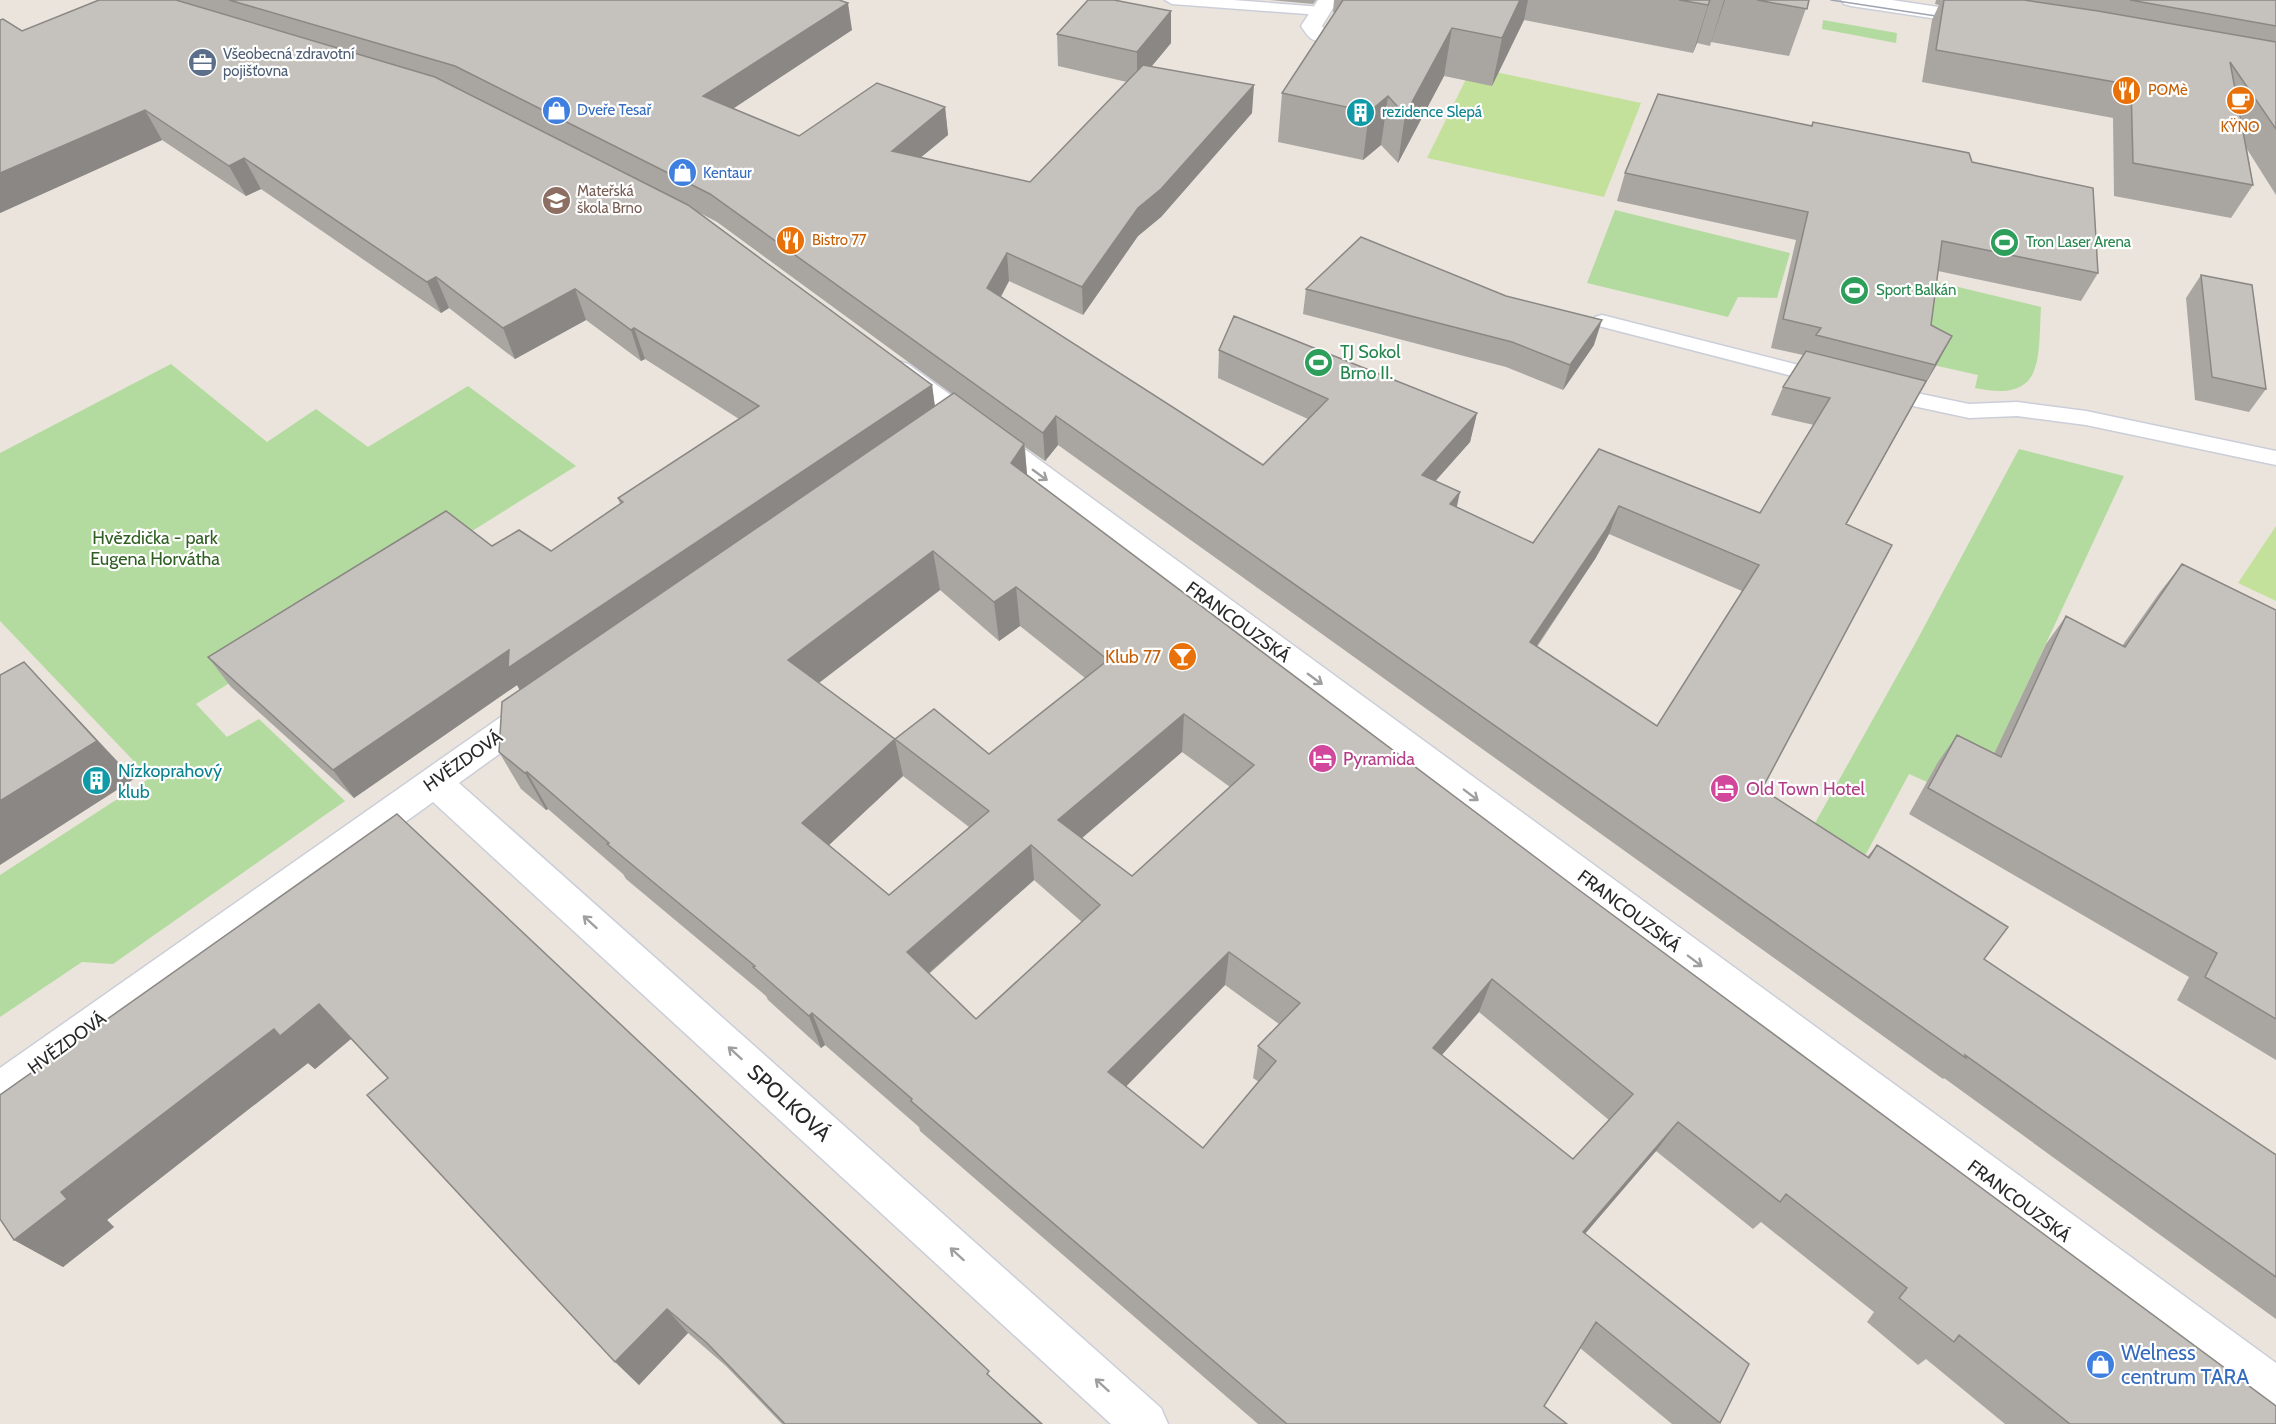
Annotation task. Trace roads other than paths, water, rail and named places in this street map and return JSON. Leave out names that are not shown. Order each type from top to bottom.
[{"type":"street","points":[[1862,1],[1995,21]]},
{"type":"street","points":[[1319,36],[1311,26],[1324,6]]},
{"type":"street","name":"FRANCOUZSKÁ","points":[[884,360],[2276,1391]]},
{"type":"street","points":[[930,436],[959,416]]},
{"type":"street","name":"HVĚZDOVÁ","points":[[0,1091],[560,693]]},
{"type":"street","name":"SPOLKOVÁ","points":[[434,781],[1145,1424]]},
{"type":"lane","points":[[1172,0],[1324,6]]},
{"type":"lane","points":[[1602,321],[1841,383]]},
{"type":"lane","points":[[1864,388],[1931,405],[1968,411],[2017,409],[2086,418],[2276,458]]},
{"type":"tram line","points":[[1831,0],[1949,18]]},
{"type":"place","name":"Všeobecná zdravotní pojišťovna","points":[[202,63]]},
{"type":"place","name":"POMè","points":[[2127,90]]},
{"type":"place","name":"KŸNO","points":[[2240,100]]},
{"type":"place","name":"Dveře Tesař","points":[[556,110]]},
{"type":"place","name":"rezidence Slepá","points":[[1361,112]]},
{"type":"place","name":"Kentaur","points":[[682,173]]},
{"type":"place","name":"Mateřská škola Brno","points":[[556,200]]},
{"type":"place","name":"Bistro 77","points":[[791,240]]},
{"type":"place","name":"Tron Laser Arena","points":[[2005,242]]},
{"type":"place","name":"Sport Balkán","points":[[1855,290]]},
{"type":"place","name":"TJ Sokol Brno II.","points":[[1319,362]]},
{"type":"place","name":"Klub 77","points":[[1182,657]]},
{"type":"place","name":"Pyramida","points":[[1322,759]]},
{"type":"place","name":"Nízkoprahový klub","points":[[97,781]]},
{"type":"place","name":"Old Town Hotel","points":[[1725,789]]},
{"type":"place","name":"Welness centrum TARA","points":[[2100,1365]]},
{"type":"park label","name":"Hvězdička - park Eugena Horvátha","points":[[155,548]]}]
